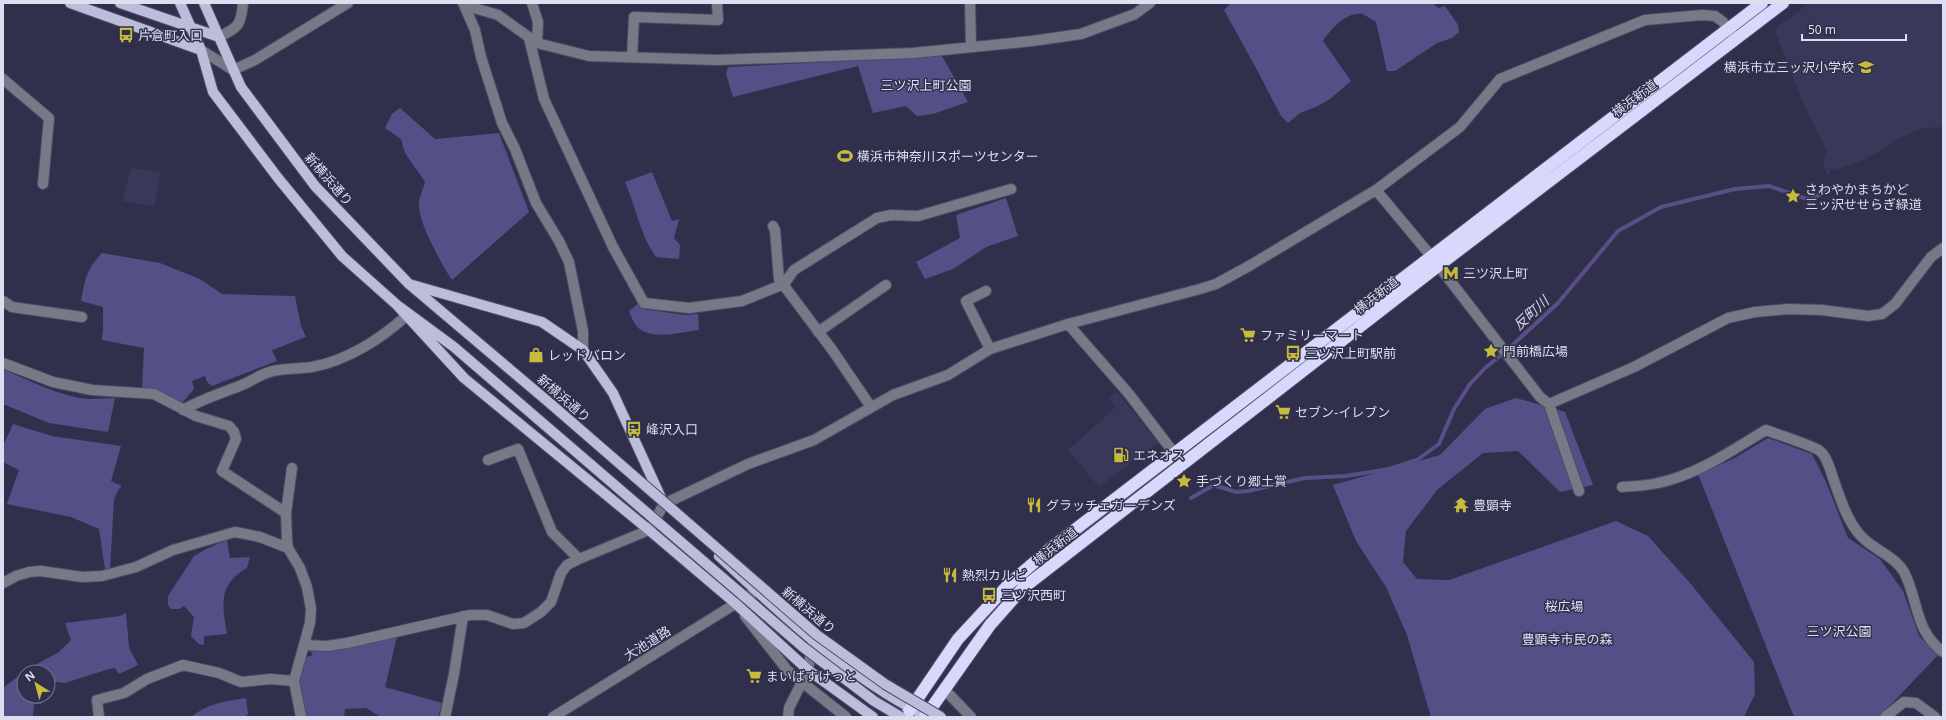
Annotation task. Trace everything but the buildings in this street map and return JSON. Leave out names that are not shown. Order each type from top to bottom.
[{"type":"highway","name":"横浜新道","points":[[1732,34],[1762,3]]},
{"type":"highway","name":"横浜新道","points":[[908,713],[958,639],[1009,584],[1051,548],[1174,453],[1434,261],[1732,34],[1783,3]]},
{"type":"highway","name":"横浜新道","points":[[926,717],[944,688],[990,625],[1023,588],[1434,261]]},
{"type":"main road","points":[[70,3],[201,50]]},
{"type":"main road","points":[[120,3],[219,37]]},
{"type":"main road","points":[[180,3],[201,50],[213,92],[278,178],[342,256],[397,304],[454,347],[803,647],[874,701],[901,717]]},
{"type":"main road","name":"新横浜通り","points":[[204,3],[241,87],[315,186],[409,284],[552,405],[817,635],[885,684],[941,717]]},
{"type":"main road","points":[[409,284],[542,322],[583,350],[613,393],[664,504],[756,591],[813,640],[908,713],[926,717]]},
{"type":"main road","points":[[397,304],[406,316],[464,378],[649,530],[735,603],[808,670],[873,717]]},
{"type":"street","points":[[219,37],[237,27],[241,21],[243,3]]},
{"type":"street","points":[[201,50],[233,70],[255,60],[348,3]]},
{"type":"street","points":[[532,3],[538,22],[533,40],[544,99],[613,247],[644,303],[689,308],[742,301],[784,284],[794,270],[877,218],[891,215],[918,216],[1011,189]]},
{"type":"street","points":[[632,57],[634,17],[718,20],[717,3]]},
{"type":"street","points":[[970,3],[971,47]]},
{"type":"street","points":[[463,4],[498,15],[533,40],[589,56],[717,60],[913,53],[1081,34],[1135,14],[1150,3]]},
{"type":"street","points":[[463,4],[476,30],[481,57],[502,122],[515,149],[536,203],[559,241],[569,262],[583,331],[583,350]]},
{"type":"street","points":[[305,645],[327,646],[346,643],[470,614],[487,615],[514,624],[524,623],[541,612],[551,602],[561,573],[567,566],[579,559],[649,530],[664,504],[748,464],[814,440],[893,395],[948,375],[990,348],[1068,324],[1216,284],[1249,266],[1376,190],[1460,127],[1500,79],[1645,20],[1702,15],[1715,16],[1732,34]]},
{"type":"street","points":[[3,79],[49,118],[43,184]]},
{"type":"street","points":[[1376,190],[1434,261],[1540,397],[1549,404],[1579,491]]},
{"type":"street","points":[[773,226],[775,230],[780,279],[870,407]]},
{"type":"street","points":[[1549,404],[1634,367],[1728,318],[1755,312],[1788,309],[1822,310],[1868,316],[1882,314],[1894,304],[1931,257],[1943,248]]},
{"type":"street","points":[[818,332],[886,285]]},
{"type":"street","points":[[986,291],[966,301],[990,348]]},
{"type":"street","points":[[3,301],[12,307],[82,317]]},
{"type":"street","points":[[183,410],[197,401],[243,384],[272,371],[313,367],[338,359],[365,346],[396,325],[406,316]]},
{"type":"street","points":[[1068,324],[1129,394],[1174,453]]},
{"type":"street","points":[[3,363],[53,382],[92,390],[154,394],[183,410],[208,421],[221,422],[229,426],[234,432],[236,439],[222,471],[286,513]]},
{"type":"street","points":[[1622,487],[1659,483],[1680,476],[1705,466],[1766,430],[1820,451],[1829,465],[1844,506],[1854,526],[1866,541],[1896,562],[1903,570],[1925,633],[1930,642],[1943,652]]},
{"type":"street","points":[[488,460],[518,449],[552,532],[579,559]]},
{"type":"street","points":[[292,468],[286,513],[288,548],[300,568],[307,587],[311,609],[310,623],[305,645],[294,681],[301,717]]},
{"type":"street","points":[[3,583],[16,576],[29,572],[41,571],[82,577],[102,576],[136,567],[174,550],[235,532],[260,537],[288,548]]},
{"type":"street","name":"大池道路","points":[[553,717],[756,591]]},
{"type":"street","points":[[735,603],[788,671],[846,717]]},
{"type":"street","points":[[445,717],[454,674],[463,616]]},
{"type":"street","points":[[788,717],[789,708],[808,670],[813,640]]},
{"type":"street","points":[[99,717],[97,700],[124,693],[147,679],[183,665],[219,674],[241,682],[270,679],[294,681]]},
{"type":"street","points":[[944,688],[970,717]]},
{"type":"street","points":[[1885,717],[1904,702],[1916,703],[1935,717]]},
{"type":"shaded area","name":"横浜市立三ッ沢小学校","points":[[1810,3],[1943,3],[1943,127],[1924,128],[1913,132],[1895,140],[1868,158],[1837,170],[1834,168],[1830,169],[1830,173],[1827,175],[1823,163],[1827,151],[1802,101],[1776,33],[1777,27]]},
{"type":"shaded area","points":[[131,168],[161,172],[154,206],[123,201]]},
{"type":"shaded area","points":[[1117,392],[1158,442],[1099,487],[1068,450],[1116,407],[1109,398]]},
{"type":"green space","points":[[1231,3],[1433,3],[1438,8],[1445,6],[1458,25],[1459,32],[1452,38],[1437,43],[1395,71],[1387,71],[1376,22],[1362,14],[1356,14],[1345,18],[1330,31],[1323,41],[1351,81],[1330,99],[1318,106],[1300,113],[1288,123],[1281,116],[1224,10]]},
{"type":"green space","name":"三ツ沢上町公園","points":[[942,56],[968,102],[933,114],[917,116],[906,106],[873,113],[858,66],[733,97],[726,74],[728,67]]},
{"type":"green space","points":[[400,108],[435,139],[499,133],[529,212],[452,280],[432,245],[420,214],[419,201],[425,182],[405,153],[401,139],[385,128],[392,114]]},
{"type":"green space","points":[[652,172],[672,221],[679,219],[674,238],[680,245],[679,259],[656,257],[646,240],[625,182]]},
{"type":"green space","points":[[1006,198],[1018,236],[986,247],[953,269],[925,279],[916,262],[960,238],[956,215]]},
{"type":"green space","points":[[102,253],[160,263],[200,279],[222,294],[295,296],[301,326],[306,337],[272,350],[277,361],[212,386],[207,382],[205,376],[192,381],[194,389],[183,402],[172,400],[142,388],[144,348],[102,340],[103,307],[81,301],[89,270]]},
{"type":"green space","points":[[639,303],[644,309],[685,315],[698,314],[699,330],[663,335],[640,330],[629,311]]},
{"type":"green space","points":[[3,369],[45,388],[79,398],[115,398],[108,432],[49,423],[3,404]]},
{"type":"green space","points":[[1516,398],[1565,412],[1593,485],[1560,492],[1518,451],[1483,453],[1437,490],[1406,531],[1403,562],[1417,579],[1449,580],[1616,521],[1648,536],[1690,583],[1754,662],[1755,694],[1744,717],[1431,717],[1407,635],[1386,587],[1356,541],[1333,485],[1440,455],[1485,409]]},
{"type":"green space","points":[[13,424],[52,436],[121,446],[111,481],[122,486],[118,490],[114,500],[110,569],[105,569],[99,529],[71,517],[7,504],[19,470],[3,462],[3,446]]},
{"type":"green space","name":"三ツ沢公園","points":[[1768,438],[1812,454],[1826,482],[1848,538],[1880,559],[1903,591],[1919,636],[1938,655],[1879,717],[1794,717],[1698,474],[1733,459]]},
{"type":"green space","points":[[227,540],[230,558],[250,557],[247,568],[231,581],[224,596],[223,605],[227,634],[204,636],[204,645],[199,644],[191,636],[194,617],[184,606],[179,609],[171,609],[168,605],[168,596],[194,556]]},
{"type":"green space","points":[[126,613],[129,648],[138,665],[119,674],[115,668],[109,669],[65,683],[56,682],[56,664],[37,664],[59,652],[71,640],[65,623],[120,616]]},
{"type":"green space","points":[[397,637],[385,687],[442,703],[438,717],[381,717],[366,708],[345,709],[344,717],[306,717],[300,687],[300,672],[304,658],[313,655],[310,651],[324,651]]},
{"type":"green space","points":[[16,678],[16,704],[34,704],[33,717],[3,717],[3,688]]},
{"type":"green space","points":[[246,698],[248,714],[245,717],[191,717],[210,706]]},
{"type":"waterway","name":"反町川","points":[[1191,498],[1214,485],[1236,492],[1248,491],[1305,478],[1346,476],[1389,469],[1417,460],[1439,444],[1454,409],[1470,384],[1485,368],[1505,352],[1558,303],[1618,231],[1661,207],[1735,189],[1769,186],[1810,200],[1834,187]]},
{"type":"place","name":"片倉町入口","points":[[126,35]]},
{"type":"place","name":"横浜市立三ッ沢小学校","points":[[1866,67]]},
{"type":"place","name":"横浜市神奈川スポーツセンター","points":[[845,156]]},
{"type":"place","name":"さわやかまちかど 三ッ沢せせらぎ緑道","points":[[1793,196]]},
{"type":"place","name":"三ツ沢上町","points":[[1451,273]]},
{"type":"place","name":"ファミリーマート","points":[[1248,335]]},
{"type":"place","name":"門前橋広場","points":[[1491,351]]},
{"type":"place","name":"三ツ沢上町駅前","points":[[1293,353]]},
{"type":"place","name":"レッドバロン","points":[[536,355]]},
{"type":"place","name":"セブン-イレブン","points":[[1283,412]]},
{"type":"place","name":"峰沢入口","points":[[634,429]]},
{"type":"place","name":"エネオス","points":[[1121,455]]},
{"type":"place","name":"手づくり郷土賞","points":[[1184,481]]},
{"type":"place","name":"グラッチェガーデンズ","points":[[1034,505]]},
{"type":"place","name":"豊顕寺","points":[[1461,505]]},
{"type":"place","name":"熱烈カルビ","points":[[950,575]]},
{"type":"place","name":"三ツ沢西町","points":[[989,595]]},
{"type":"place","name":"まいばすけっと","points":[[754,676]]},
{"type":"park label","name":"桜広場","points":[[1564,606]]},
{"type":"park label","name":"豊顕寺市民の森","points":[[1567,639]]}]
